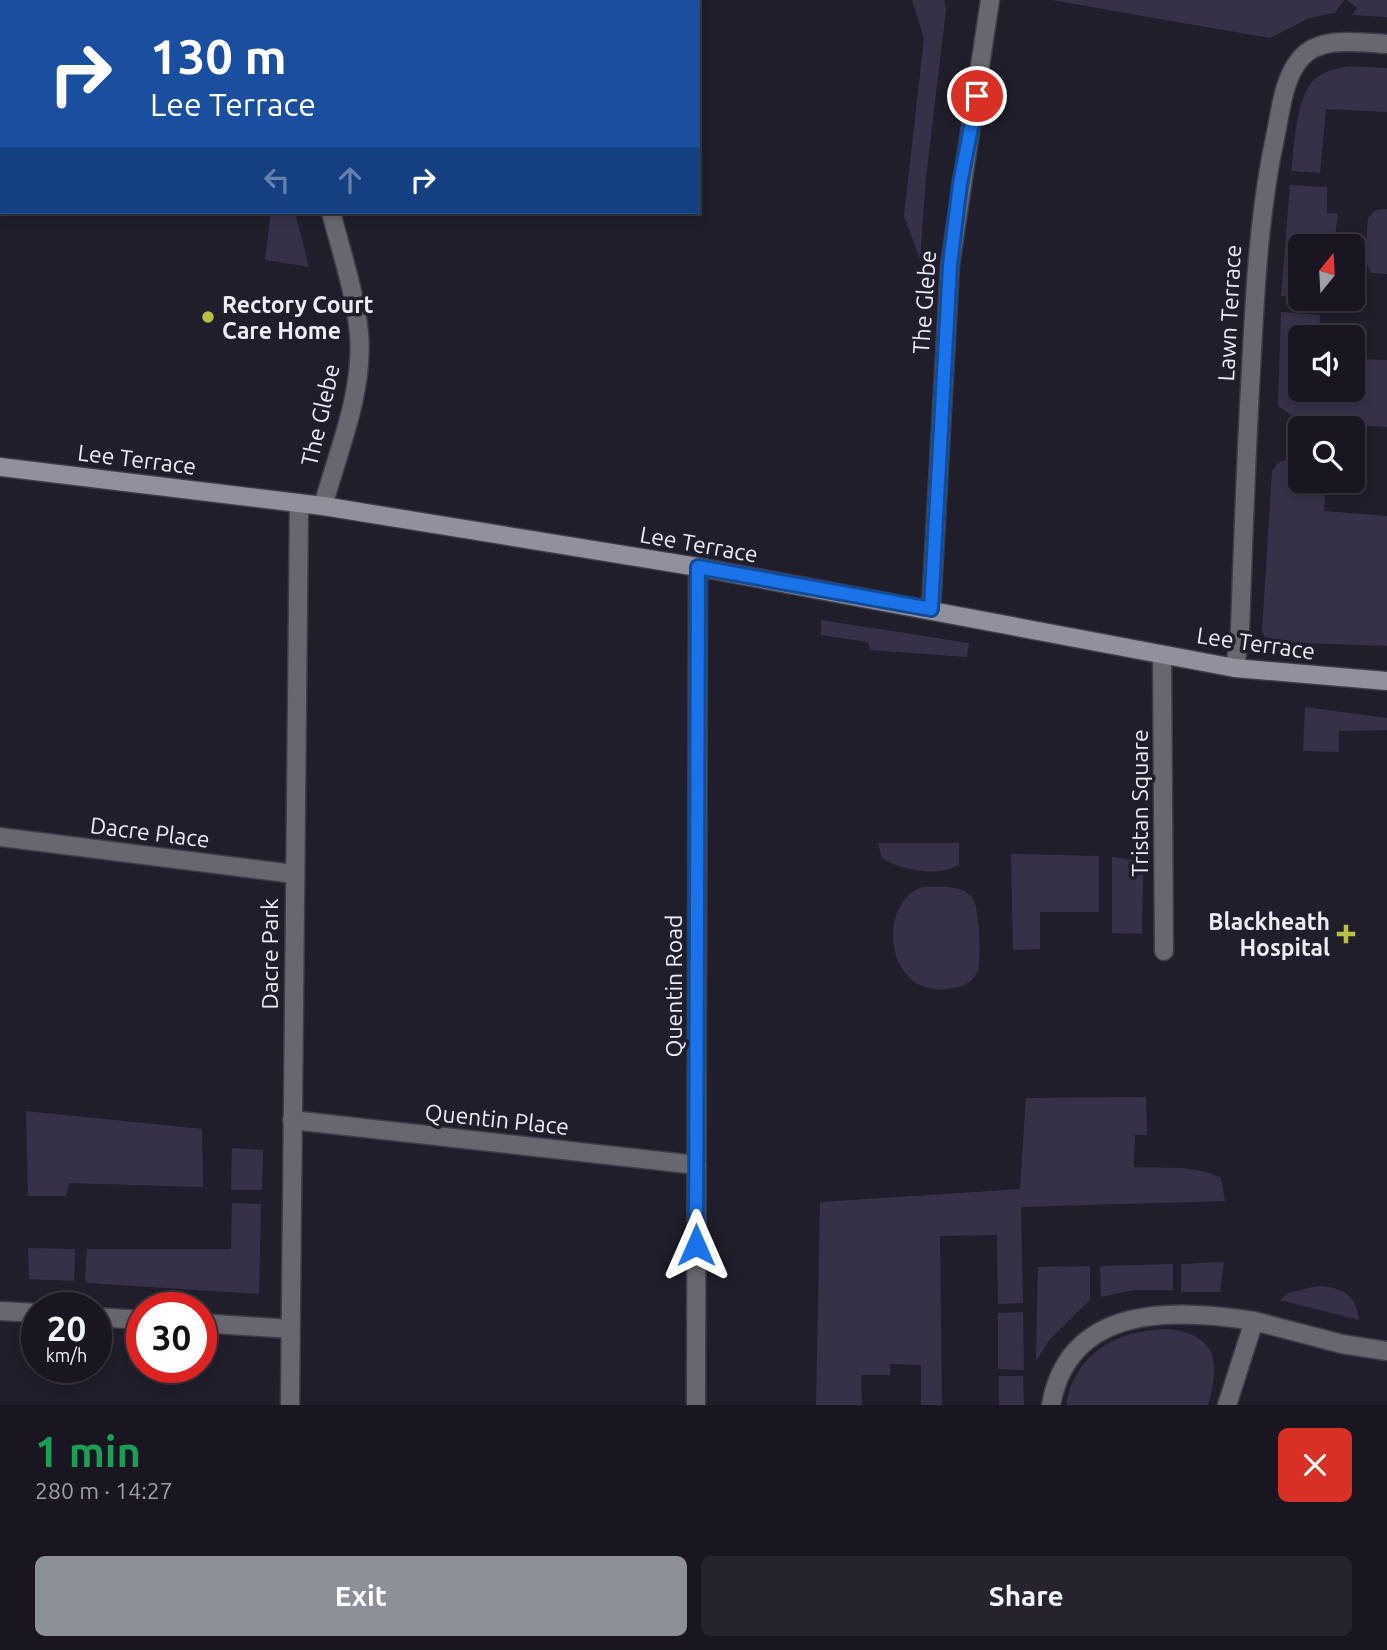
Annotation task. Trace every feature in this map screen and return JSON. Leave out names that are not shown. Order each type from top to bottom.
[{"type":"main road","name":"Lee Terrace","points":[[0,467],[323,506],[698,567],[1235,668],[1387,681]]},
{"type":"street","name":"The Glebe","points":[[931,609],[950,265],[990,0]]},
{"type":"street","name":"Lawn Terrace","points":[[1235,668],[1240,630],[1258,241],[1278,122],[1291,73],[1302,56],[1318,46],[1336,43],[1387,44]]},
{"type":"street","name":"The Glebe","points":[[323,506],[353,404],[359,362],[359,334],[352,290],[332,214]]},
{"type":"street","name":"Dacre Park","points":[[290,1405],[293,874],[299,503]]},
{"type":"street","name":"Quentin Road","points":[[696,1405],[698,567]]},
{"type":"street","name":"Tristan Square","points":[[1162,655],[1164,951]]},
{"type":"street","name":"Dacre Place","points":[[0,837],[293,874]]},
{"type":"street","name":"Quentin Place","points":[[292,1120],[697,1165]]},
{"type":"street","points":[[0,1311],[21,1312]]},
{"type":"street","points":[[1051,1405],[1060,1374],[1073,1353],[1091,1336],[1126,1318],[1218,1315],[1254,1321],[1342,1344],[1387,1351]]},
{"type":"street","points":[[1227,1405],[1254,1321]]},
{"type":"street","points":[[217,1324],[290,1329]]},
{"type":"shaded area","points":[[912,0],[944,0],[946,10],[926,177],[920,259],[904,216],[924,38]]},
{"type":"shaded area","points":[[1051,0],[1344,0],[1335,13],[1309,18],[1270,38]]},
{"type":"shaded area","points":[[1347,0],[1387,0],[1387,17],[1352,15],[1357,8]]},
{"type":"shaded area","points":[[1349,66],[1387,68],[1387,112],[1326,109],[1320,173],[1291,171],[1299,111],[1308,89],[1321,74]]},
{"type":"shaded area","points":[[1290,185],[1327,187],[1327,213],[1338,214],[1335,234],[1288,234],[1288,296],[1281,296]]},
{"type":"shaded area","points":[[1387,209],[1387,274],[1371,273],[1365,260],[1368,218],[1376,210]]},
{"type":"shaded area","points":[[271,214],[296,214],[309,267],[265,260]]},
{"type":"shaded area","points":[[1281,312],[1320,315],[1320,325],[1288,325],[1288,402],[1365,402],[1365,359],[1387,360],[1387,427],[1365,425],[1365,416],[1293,416],[1278,406]]},
{"type":"shaded area","points":[[1288,460],[1288,493],[1325,493],[1324,511],[1387,516],[1387,646],[1268,642],[1262,632],[1272,471],[1279,462]]},
{"type":"shaded area","points":[[821,620],[969,643],[967,657],[870,650],[868,642],[821,635]]},
{"type":"shaded area","points":[[1305,707],[1387,718],[1387,730],[1339,731],[1339,752],[1303,751]]},
{"type":"shaded area","points":[[878,843],[959,843],[959,865],[941,871],[910,869],[882,858]]},
{"type":"shaded area","points":[[1011,854],[1099,856],[1099,912],[1040,912],[1040,949],[1013,950]]},
{"type":"shaded area","points":[[1112,857],[1132,860],[1143,875],[1142,934],[1112,933]]},
{"type":"shaded area","points":[[924,887],[961,890],[967,892],[974,901],[979,932],[979,964],[975,976],[961,986],[933,989],[914,982],[901,967],[894,949],[893,929],[898,910],[908,896]]},
{"type":"shaded area","points":[[1146,1097],[1147,1135],[1135,1135],[1134,1167],[1190,1169],[1211,1174],[1221,1178],[1225,1201],[1021,1207],[1023,1303],[998,1304],[997,1235],[940,1236],[942,1405],[921,1405],[921,1365],[890,1364],[890,1375],[861,1375],[862,1405],[816,1405],[820,1202],[1020,1189],[1026,1098]]},
{"type":"shaded area","points":[[26,1111],[202,1129],[203,1187],[69,1183],[66,1196],[28,1196]]},
{"type":"shaded area","points":[[232,1148],[263,1150],[262,1190],[231,1190]]},
{"type":"shaded area","points":[[232,1203],[261,1204],[259,1294],[88,1283],[85,1280],[87,1249],[231,1249]]},
{"type":"shaded area","points":[[28,1248],[75,1249],[74,1281],[29,1279]]},
{"type":"shaded area","points":[[1224,1262],[1220,1292],[1181,1292],[1181,1264]]},
{"type":"shaded area","points":[[1173,1264],[1173,1290],[1134,1290],[1101,1297],[1100,1266]]},
{"type":"shaded area","points":[[1090,1266],[1090,1300],[1050,1339],[1036,1361],[1038,1267]]},
{"type":"shaded area","points":[[1317,1286],[1340,1290],[1351,1298],[1359,1320],[1280,1300],[1288,1293]]},
{"type":"shaded area","points":[[1023,1312],[1024,1370],[998,1369],[998,1313]]},
{"type":"shaded area","points":[[1167,1329],[1196,1337],[1211,1353],[1214,1376],[1208,1405],[1066,1405],[1079,1371],[1089,1358],[1102,1348],[1132,1334]]},
{"type":"shaded area","points":[[999,1376],[1023,1376],[1024,1405],[999,1405]]},
{"type":"place","name":"Rectory Court Care Home","points":[[208,317]]},
{"type":"place","name":"Blackheath Hospital","points":[[1346,934]]},
{"type":"route","points":[[696,1245],[698,567],[931,609],[950,265],[960,184],[977,96]]}]
